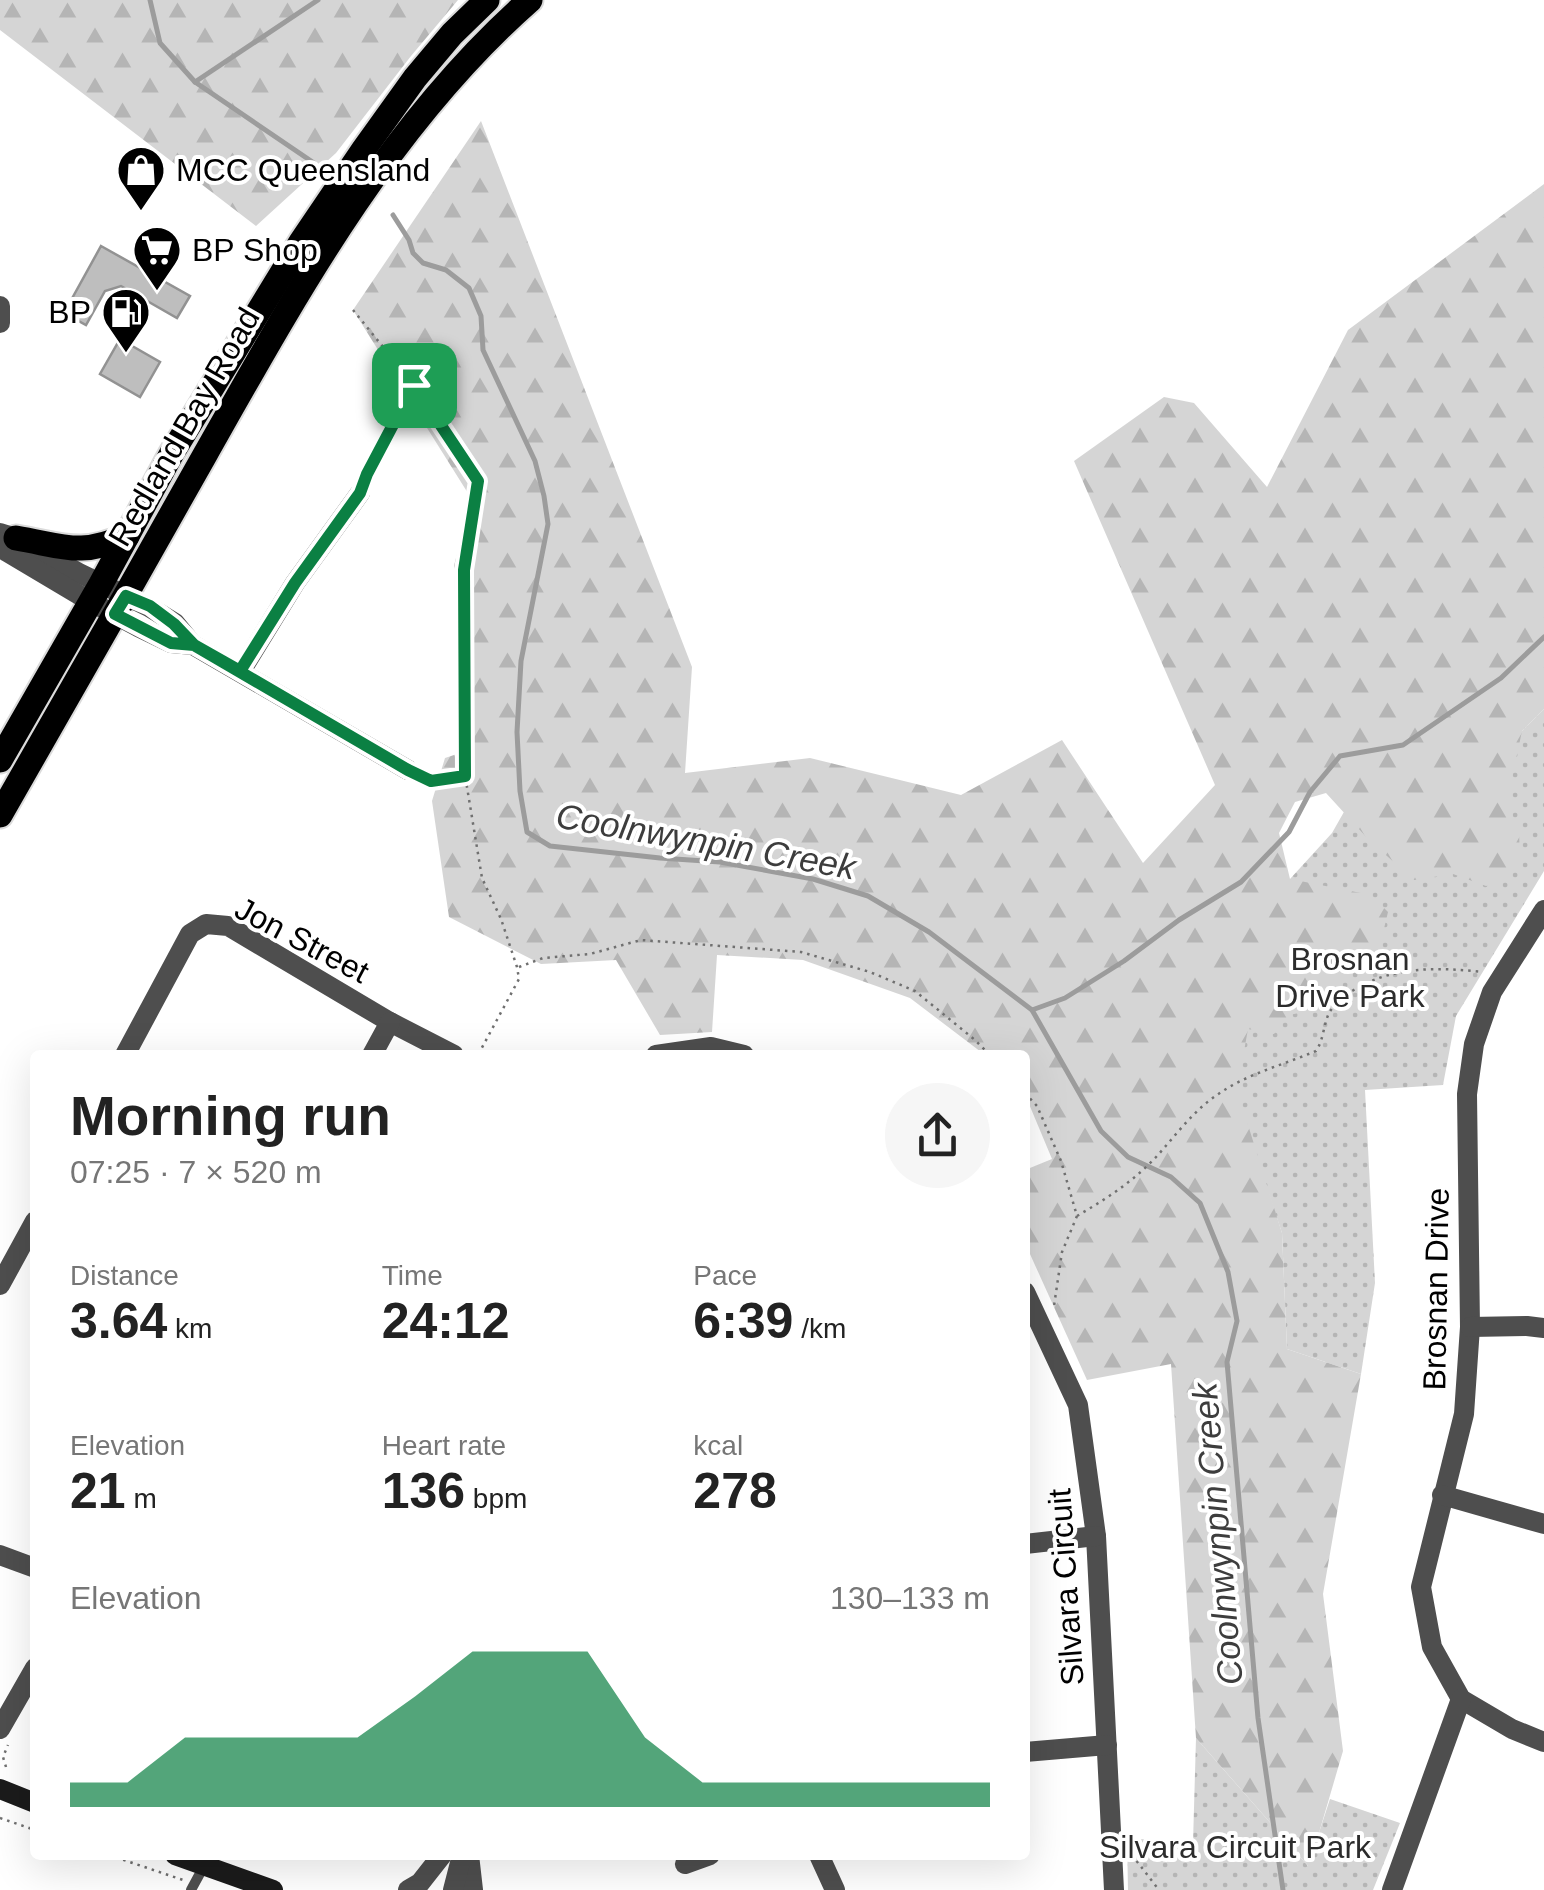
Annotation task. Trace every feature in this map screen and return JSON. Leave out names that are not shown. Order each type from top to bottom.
[{"type":"main road","points":[[452,34],[467,0]]},
{"type":"main road","name":"Redland Bay Road","points":[[0,760],[172,453],[301,242],[416,78],[452,34],[488,0]]},
{"type":"main road","name":"Redland Bay Road","points":[[0,815],[326,246],[394,148],[454,75],[530,0]]},
{"type":"main road","points":[[5,538],[85,549],[127,536]]},
{"type":"main road","points":[[0,1788],[30,1801]]},
{"type":"main road","points":[[179,1860],[197,1880],[273,1890]]},
{"type":"street","points":[[0,306],[0,324]]},
{"type":"street","points":[[240,671],[295,583],[360,493]]},
{"type":"street","points":[[5,538],[8,552],[120,605],[150,606],[194,645],[408,770]]},
{"type":"street","name":"Brosnan Drive","points":[[1544,910],[1492,992],[1474,1044],[1467,1094],[1470,1327],[1464,1414],[1420,1587],[1432,1647],[1462,1699],[1512,1730],[1544,1742]]},
{"type":"street","name":"Jon Street","points":[[128,1050],[190,934],[206,924],[228,926],[444,1050]]},
{"type":"street","points":[[375,1050],[390,1022]]},
{"type":"street","points":[[687,1050],[712,1046],[726,1050]]},
{"type":"street","points":[[0,1285],[30,1229]]},
{"type":"street","name":"Silvara Circuit","points":[[1030,1303],[1078,1405],[1096,1536],[1114,1890]]},
{"type":"street","points":[[1470,1327],[1544,1328]]},
{"type":"street","points":[[1442,1496],[1544,1524]]},
{"type":"street","points":[[1030,1543],[1096,1536]]},
{"type":"street","points":[[0,1555],[30,1566]]},
{"type":"street","points":[[0,1729],[30,1677]]},
{"type":"street","points":[[1392,1890],[1462,1699]]},
{"type":"street","points":[[1030,1752],[1107,1745]]},
{"type":"street","points":[[408,1890],[420,1883],[438,1860]]},
{"type":"street","points":[[434,1890],[441,1860]]},
{"type":"street","points":[[453,1890],[461,1860]]},
{"type":"street","points":[[470,1860],[473,1890]]},
{"type":"street","points":[[685,1864],[696,1860]]},
{"type":"street","points":[[820,1860],[835,1890]]},
{"type":"path","points":[[353,310],[414,385],[478,481],[464,570],[465,776],[482,878],[501,919],[519,979],[481,1050]]},
{"type":"path","points":[[360,493],[414,385]]},
{"type":"path","points":[[408,770],[431,781],[465,776]]},
{"type":"path","points":[[518,967],[543,958],[590,954],[641,940],[800,952],[870,972],[914,992],[985,1050]]},
{"type":"path","points":[[1076,1216],[1134,1179],[1215,1096],[1248,1078],[1316,1051],[1329,1014],[1341,998],[1364,984],[1399,970],[1447,968],[1504,974]]},
{"type":"path","points":[[1285,1063],[1288,1072]]},
{"type":"path","points":[[1030,1098],[1061,1162],[1076,1216],[1062,1252],[1055,1302],[1050,1316],[1040,1324]]},
{"type":"path","points":[[0,1818],[30,1828]]},
{"type":"path","points":[[1111,1828],[1159,1890]]},
{"type":"path","points":[[126,1860],[197,1880]]},
{"type":"green space","points":[[0,0],[458,0],[336,153],[256,226],[0,30]]},
{"type":"green space","points":[[481,121],[692,667],[685,773],[810,758],[961,795],[1062,740],[1143,863],[1215,785],[1074,461],[1164,397],[1194,403],[1267,487],[1348,330],[1544,184],[1544,709],[1522,731],[1507,801],[1519,832],[1520,859],[1506,881],[1486,886],[1453,874],[1414,880],[1369,840],[1326,793],[1295,802],[1279,833],[1290,879],[1371,895],[1388,912],[1381,941],[1324,1008],[1289,1015],[1274,1034],[1248,1029],[1237,1090],[1282,1233],[1287,1349],[1361,1374],[1323,1594],[1343,1751],[1309,1867],[1196,1738],[1171,1364],[1087,1380],[1030,1254],[1030,1168],[1052,1159],[1030,1106],[1030,1050],[978,1050],[910,998],[803,960],[717,955],[712,1032],[660,1035],[616,960],[541,964],[449,917],[432,801],[445,758],[460,753],[454,566],[471,498],[353,310]]},
{"type":"green space","name":"Brosnan Drive Park","points":[[1544,709],[1544,871],[1456,1016],[1443,1085],[1365,1090],[1375,1283],[1361,1374],[1287,1349],[1282,1233],[1189,955],[1290,879],[1332,833],[1361,782],[1522,731]]},
{"type":"green space","name":"Silvara Circuit Park","points":[[1196,1738],[1308,1866],[1330,1799],[1400,1823],[1373,1890],[1128,1890],[1127,1838],[1193,1843]]},
{"type":"building","points":[[101,246],[190,296],[177,318],[121,286],[105,291],[86,325],[64,313]]},
{"type":"building","points":[[120,339],[160,362],[140,397],[100,374]]},
{"type":"waterway","name":"Coolnwynpin Creek","points":[[150,0],[160,43],[195,82],[314,163]]},
{"type":"waterway","points":[[195,82],[318,0]]},
{"type":"waterway","name":"Coolnwynpin Creek","points":[[393,215],[413,253],[423,263],[446,270],[469,288],[481,316],[483,350],[535,461],[544,496],[548,524],[521,661],[517,732],[527,832],[550,846],[720,862],[813,879],[868,896],[929,932],[1032,1010],[1101,1131],[1128,1157],[1171,1177],[1200,1203],[1228,1272],[1237,1321],[1227,1362],[1258,1718],[1283,1890]]},
{"type":"waterway","name":"Coolnwynpin Creek","points":[[1032,1010],[1065,998],[1241,882],[1289,832],[1310,792],[1340,756],[1403,745],[1501,678],[1544,637]]},
{"type":"place","name":"MCC Queensland","points":[[141,212]]},
{"type":"place","name":"BP Shop","points":[[157,292]]},
{"type":"place","name":"BP","points":[[126,354]]},
{"type":"route","points":[[414,385],[360,493],[295,583],[240,671],[194,645],[150,606],[126,596],[115,614],[171,643],[194,645],[431,781],[465,776],[464,570],[478,481],[414,385]]}]
